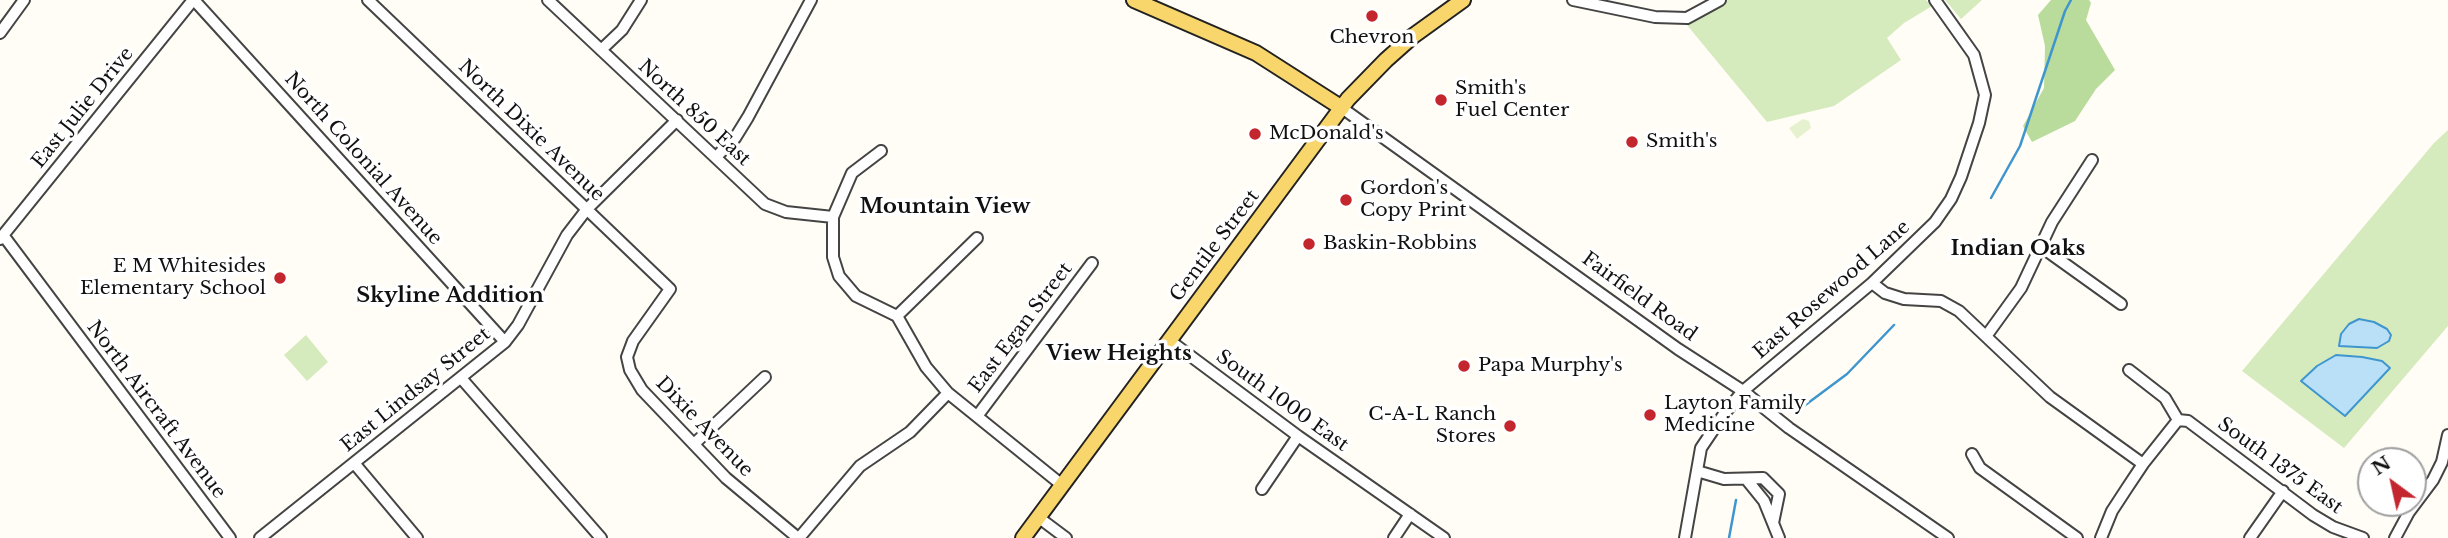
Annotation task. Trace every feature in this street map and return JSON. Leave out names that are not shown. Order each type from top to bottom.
[{"type":"main road","name":"Fairfield Road","points":[[1134,0],[1242,46],[1280,66],[1342,108]]},
{"type":"main road","name":"Gentile Street","points":[[1023,538],[1342,108],[1385,60],[1463,0]]},
{"type":"street","points":[[0,33],[24,0]]},
{"type":"street","name":"East Julie Drive","points":[[2,237],[193,0]]},
{"type":"street","name":"North Colonial Avenue","points":[[193,0],[505,342]]},
{"type":"street","name":"North Dixie Avenue","points":[[368,0],[670,289]]},
{"type":"street","name":"North 850 East","points":[[548,0],[765,204],[786,212],[833,217]]},
{"type":"street","points":[[601,50],[622,30],[641,0]]},
{"type":"street","points":[[716,157],[735,138],[748,117],[811,0]]},
{"type":"street","points":[[1573,0],[1655,17],[1687,18],[1720,0]]},
{"type":"street","name":"East Rosewood Lane","points":[[1685,538],[1701,448],[1724,414],[1743,391],[1872,283],[1935,222],[1951,199],[1979,123],[1985,95],[1974,55],[1936,0]]},
{"type":"street","name":"Fairfield Road","points":[[1342,108],[1678,349],[1743,391],[1790,428],[1948,538]]},
{"type":"street","name":"East Lindsay Street","points":[[260,538],[505,342],[518,324],[567,234],[587,209],[677,120]]},
{"type":"street","points":[[881,151],[852,173],[833,217],[833,257],[839,276],[856,296],[897,316],[926,367],[948,393],[1062,485]]},
{"type":"street","points":[[1987,335],[2021,288],[2052,222],[2092,160]]},
{"type":"street","name":"North Aircraft Avenue","points":[[2,237],[230,538]]},
{"type":"street","points":[[897,316],[977,238]]},
{"type":"street","points":[[2040,246],[2121,304]]},
{"type":"street","name":"East Egan Street","points":[[978,415],[1092,263]]},
{"type":"street","points":[[1872,283],[1885,293],[1904,299],[1941,301],[1959,311],[2050,397],[2143,464]]},
{"type":"street","name":"Dixie Avenue","points":[[670,289],[633,341],[627,357],[630,370],[642,390],[726,478],[799,538]]},
{"type":"street","name":"South 1000 East","points":[[1169,340],[1298,436],[1444,538]]},
{"type":"street","points":[[2101,538],[2112,511],[2143,464],[2178,420],[2165,398],[2129,370]]},
{"type":"street","points":[[694,444],[765,377]]},
{"type":"street","points":[[461,378],[601,538]]},
{"type":"street","points":[[799,538],[860,466],[911,432],[948,393]]},
{"type":"street","name":"South 1375 East","points":[[2178,420],[2188,421],[2333,527],[2363,538]]},
{"type":"street","points":[[2395,538],[2409,512],[2445,463],[2448,435]]},
{"type":"street","points":[[1262,489],[1298,436]]},
{"type":"street","points":[[1972,454],[1980,468],[2077,538]]},
{"type":"street","points":[[354,463],[417,538]]},
{"type":"street","points":[[1697,471],[1724,479],[1763,478],[1779,494],[1773,523]]},
{"type":"street","points":[[1747,480],[1764,501],[1779,538]]},
{"type":"street","points":[[2250,538],[2283,491]]},
{"type":"street","points":[[1394,538],[1410,514]]},
{"type":"street","points":[[1038,517],[1066,538]]},
{"type":"green space","points":[[1728,0],[1926,0],[1932,6],[1904,23],[1887,38],[1901,60],[1834,106],[1767,122],[1687,25]]},
{"type":"green space","points":[[1945,0],[1982,0],[1961,19]]},
{"type":"green space","points":[[2051,0],[2089,0],[2091,3],[2086,20],[2115,70],[2096,89],[2075,121],[2032,142],[2023,126],[2044,88],[2045,46],[2038,15]]},
{"type":"green space","points":[[1803,119],[1809,121],[1811,128],[1797,139],[1789,128]]},
{"type":"green space","points":[[2448,130],[2448,326],[2344,448],[2242,371],[2434,143]]},
{"type":"green space","points":[[306,335],[328,362],[307,381],[284,355]]},
{"type":"water","points":[[2359,319],[2374,322],[2387,329],[2391,335],[2389,341],[2377,348],[2339,346],[2341,334],[2349,324]]},
{"type":"water","points":[[2336,355],[2382,361],[2390,368],[2345,416],[2301,381],[2317,366]]},
{"type":"waterway","points":[[1991,198],[2020,146],[2071,0]]},
{"type":"waterway","points":[[1804,406],[1847,374],[1894,325]]},
{"type":"waterway","points":[[1729,538],[1736,500]]},
{"type":"place","name":"Chevron","points":[[1372,16]]},
{"type":"place","name":"Smith's Fuel Center","points":[[1441,100]]},
{"type":"place","name":"McDonald's","points":[[1255,134]]},
{"type":"place","name":"Smith's","points":[[1632,142]]},
{"type":"place","name":"Gordon's Copy Print","points":[[1346,200]]},
{"type":"place","name":"Baskin-Robbins","points":[[1309,244]]},
{"type":"place","name":"E M Whitesides Elementary School","points":[[280,278]]},
{"type":"place","name":"Papa Murphy's","points":[[1464,366]]},
{"type":"place","name":"Layton Family Medicine","points":[[1650,415]]},
{"type":"place","name":"C-A-L Ranch Stores","points":[[1510,426]]},
{"type":"district","name":"Mountain View","points":[[945,207]]},
{"type":"district","name":"Indian Oaks","points":[[2018,249]]},
{"type":"district","name":"Skyline Addition","points":[[450,296]]},
{"type":"district","name":"View Heights","points":[[1119,354]]}]
